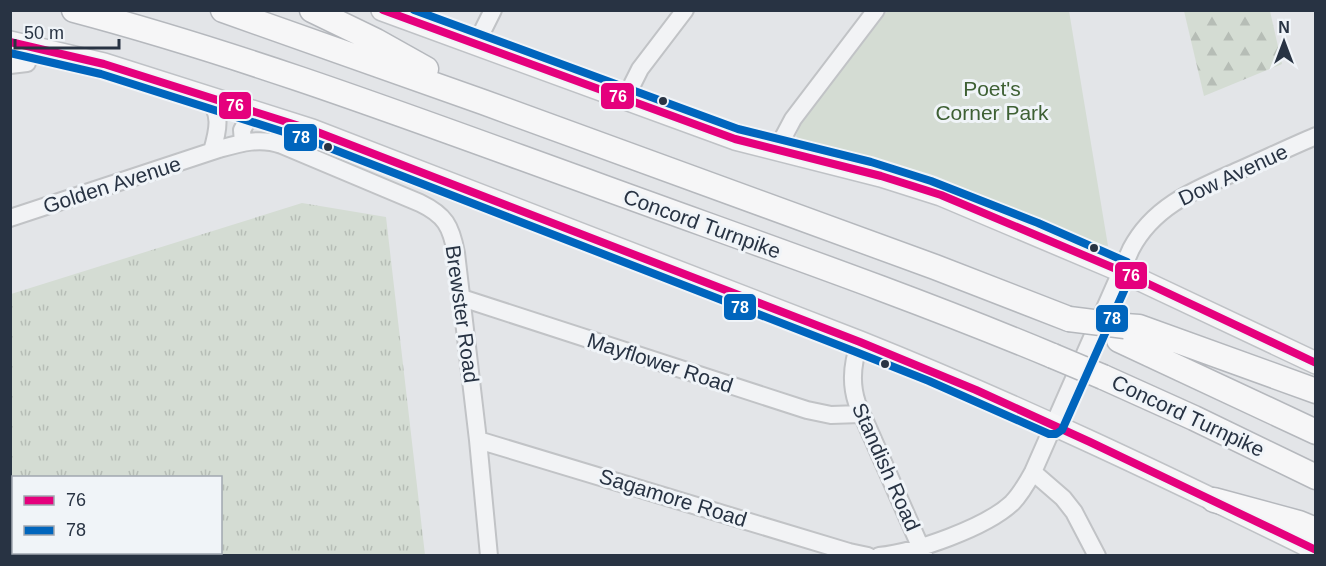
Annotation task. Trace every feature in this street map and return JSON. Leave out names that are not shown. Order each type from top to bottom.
[{"type":"highway","name":"Concord Turnpike","points":[[74,10],[210,50],[371,104],[904,297],[1053,356],[1194,418],[1316,477]]},
{"type":"highway","name":"Concord Turnpike","points":[[223,10],[936,267],[1069,319],[1122,333],[1316,432]]},
{"type":"highway","points":[[312,10],[397,52],[483,102]]},
{"type":"highway","points":[[1122,333],[1139,327],[1316,391]]},
{"type":"highway","points":[[1214,500],[1299,523],[1316,530]]},
{"type":"main road","points":[[382,10],[724,135],[928,190],[1121,271],[1316,363]]},
{"type":"main road","points":[[10,42],[81,58],[327,135],[860,342],[933,371],[1053,424],[1316,550]]},
{"type":"street","points":[[476,44],[493,10]]},
{"type":"street","points":[[625,99],[640,69],[685,10]]},
{"type":"street","points":[[776,150],[793,119],[876,10]]},
{"type":"street","points":[[205,96],[218,115],[218,130],[212,152]]},
{"type":"street","points":[[243,143],[242,130],[253,110]]},
{"type":"street","name":"Dow Avenue","points":[[923,551],[978,525],[1010,504],[1023,491],[1121,271],[1142,230],[1173,202],[1197,189],[1316,136]]},
{"type":"street","name":"Brewster Road","points":[[243,143],[262,141],[282,145],[420,203],[438,213],[449,227],[462,298],[489,555]]},
{"type":"street","name":"Golden Avenue","points":[[10,218],[243,143]]},
{"type":"street","name":"Mayflower Road","points":[[462,298],[812,412],[837,415],[861,414]]},
{"type":"street","name":"Standish Road","points":[[860,342],[853,362],[855,396],[923,551]]},
{"type":"street","name":"Sagamore Road","points":[[478,440],[849,552],[868,555]]},
{"type":"street","points":[[1033,472],[1063,498],[1074,512],[1097,555]]},
{"type":"street","points":[[879,555],[923,551]]},
{"type":"green space","name":"Poet's Corner Park","points":[[888,10],[1069,11],[1108,246],[1099,245],[936,176],[799,140],[796,136],[800,125]]},
{"type":"green space","points":[[1184,11],[1270,11],[1282,64],[1204,96]]},
{"type":"green space","points":[[302,203],[386,217],[425,555],[11,555],[11,294]]},
{"type":"transit line","name":"76","points":[[383,10],[735,139],[881,176],[941,195],[1121,271],[1316,363]]},
{"type":"transit line","name":"78","points":[[10,53],[101,74],[309,140],[929,381],[1049,434],[1056,434],[1062,430],[1131,275],[1131,268],[1127,262],[1038,223],[931,181],[871,162],[738,129],[414,10]]},
{"type":"transit line","name":"76","points":[[10,42],[104,64],[312,130],[860,342],[976,390],[1316,550]]}]
